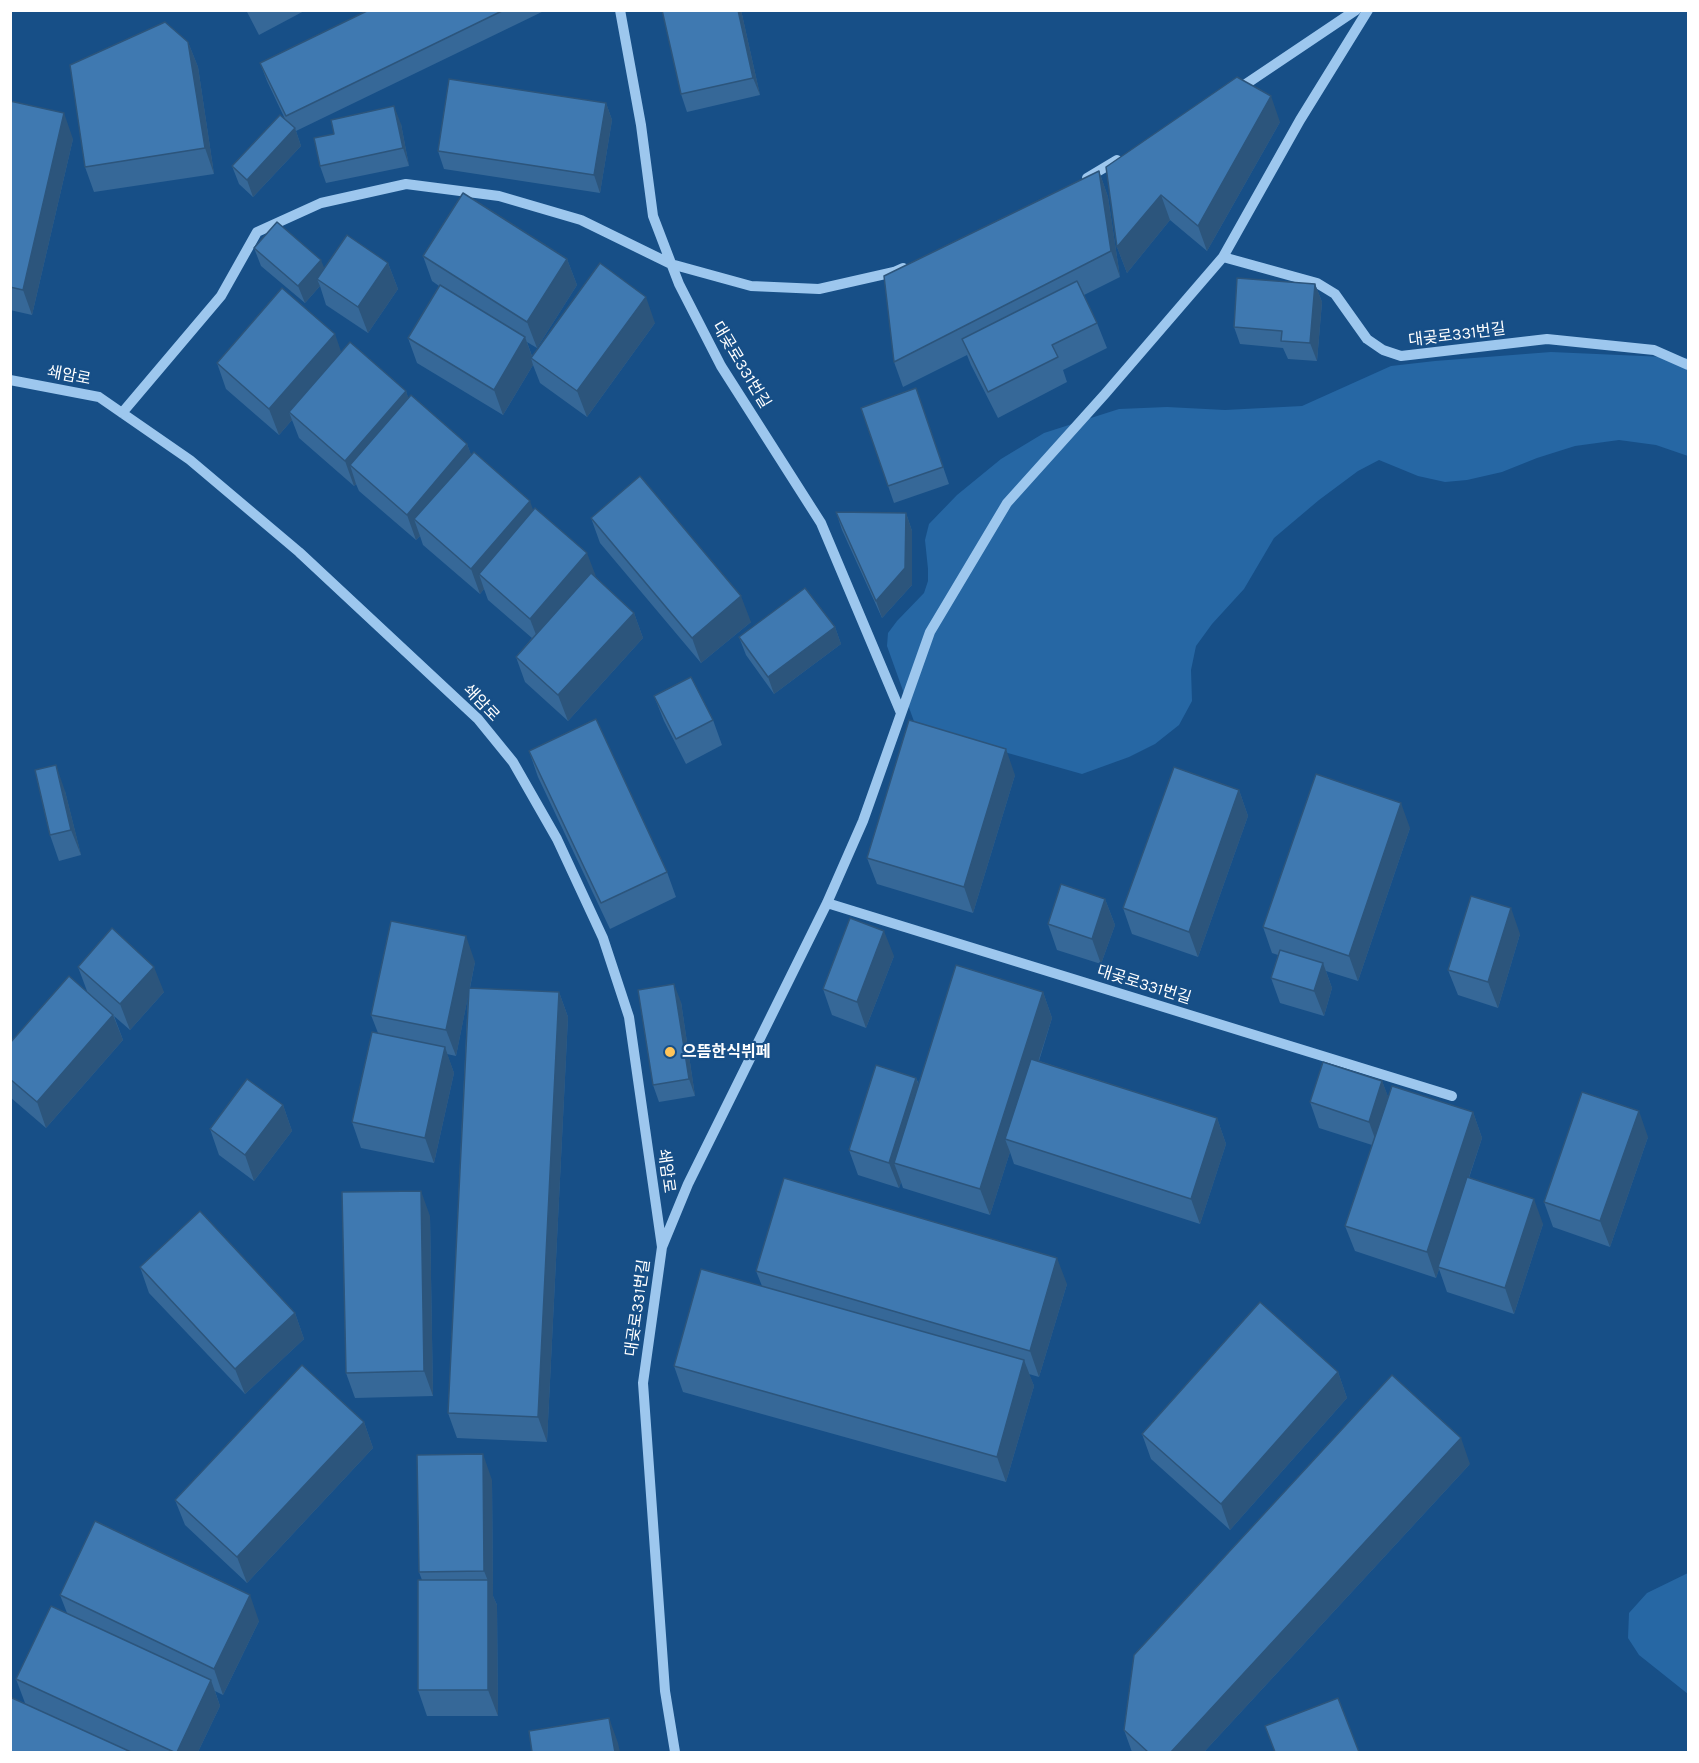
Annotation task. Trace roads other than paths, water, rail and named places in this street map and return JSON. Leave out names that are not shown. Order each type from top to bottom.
[{"type":"lane","name":"대곶로331번길","points":[[620,10],[641,125],[653,216],[671,264],[721,366],[821,523],[901,713]]},
{"type":"lane","points":[[1229,96],[1356,10]]},
{"type":"lane","name":"대곶로331번길","points":[[675,1752],[665,1691],[643,1383],[662,1247],[688,1184],[827,903],[863,821],[930,632],[1006,503],[1128,368],[1223,257],[1300,120],[1368,10]]},
{"type":"lane","points":[[1076,184],[1127,155]]},
{"type":"lane","points":[[122,413],[221,296],[257,232],[321,203],[406,184],[499,196],[581,220],[671,264],[751,286],[819,289],[894,272],[916,262]]},
{"type":"lane","name":"대곶로331번길","points":[[1223,257],[1317,283],[1335,294],[1367,339],[1383,350],[1401,356],[1547,339],[1654,350],[1689,365]]},
{"type":"lane","name":"쇄암로","points":[[10,380],[99,397],[190,460],[299,552],[478,719],[513,762],[557,839],[603,938],[628,1017],[662,1247]]},
{"type":"lane","name":"대곶로331번길","points":[[827,903],[1452,1096]]},
{"type":"place","name":"으뜸한식뷔페","points":[[670,1052]]}]
